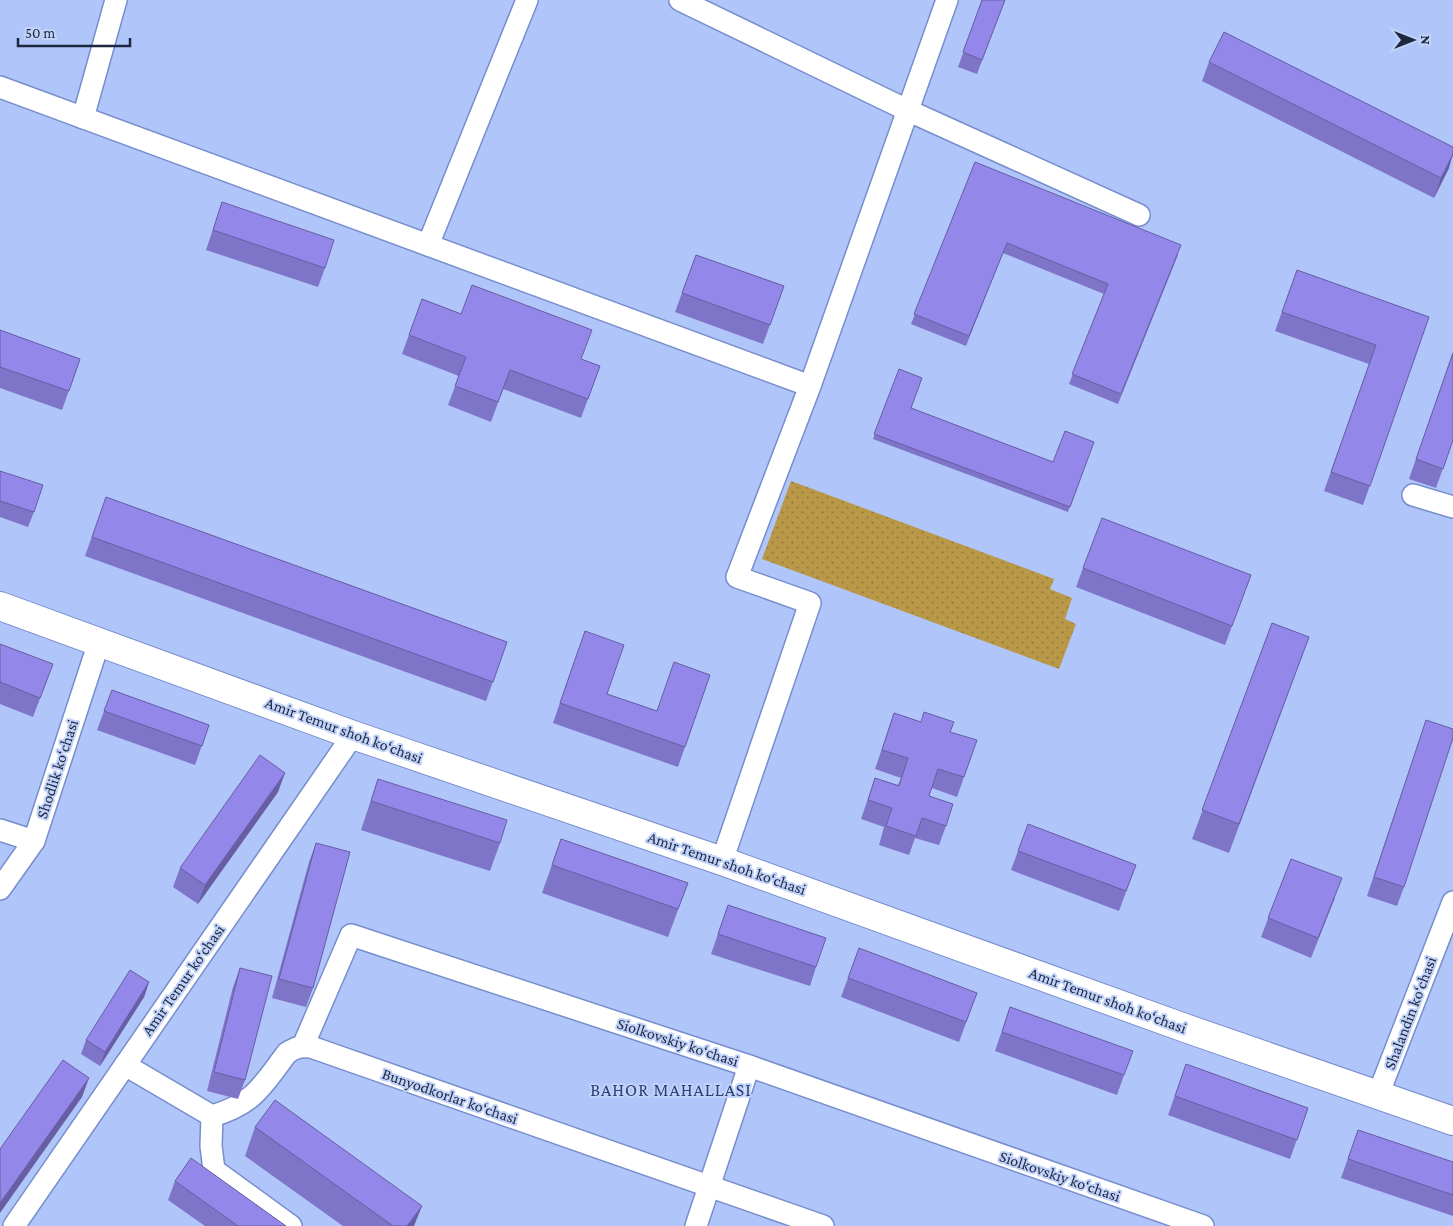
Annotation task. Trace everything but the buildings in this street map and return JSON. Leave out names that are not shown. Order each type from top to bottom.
[{"type":"main road","name":"Amir Temur shoh ko‘chasi","points":[[0,606],[353,734],[722,861],[1453,1121]]},
{"type":"street","points":[[83,118],[116,0]]},
{"type":"street","points":[[428,245],[527,0]]},
{"type":"street","points":[[680,0],[907,110],[1139,215]]},
{"type":"street","points":[[722,861],[810,603],[737,577],[810,386],[947,0]]},
{"type":"street","points":[[0,88],[810,386]]},
{"type":"street","points":[[1413,495],[1453,507]]},
{"type":"street","name":"Shodlik ko‘chasi","points":[[0,889],[34,841],[99,642]]},
{"type":"street","name":"Amir Temur ko‘chasi","points":[[14,1226],[353,734]]},
{"type":"street","points":[[0,830],[34,841]]},
{"type":"street","name":"Shalandin ko‘chasi","points":[[1378,1095],[1453,902]]},
{"type":"street","name":"Siolkovskiy ko‘chasi","points":[[303,1046],[351,935],[749,1066],[1202,1226]]},
{"type":"street","points":[[125,1065],[212,1116],[230,1111],[253,1097],[288,1053],[294,1048],[303,1046]]},
{"type":"street","name":"Bunyodkorlar ko‘chasi","points":[[303,1046],[312,1047],[823,1226]]},
{"type":"street","points":[[696,1226],[749,1066]]},
{"type":"street","points":[[212,1116],[211,1146],[214,1170],[291,1226]]},
{"type":"shaded area","points":[[791,481],[1054,579],[1050,589],[1072,598],[1065,619],[1076,624],[1059,669],[762,559]]},
{"type":"district","name":"BAHOR MAHALLASI","points":[[671,1090]]}]
